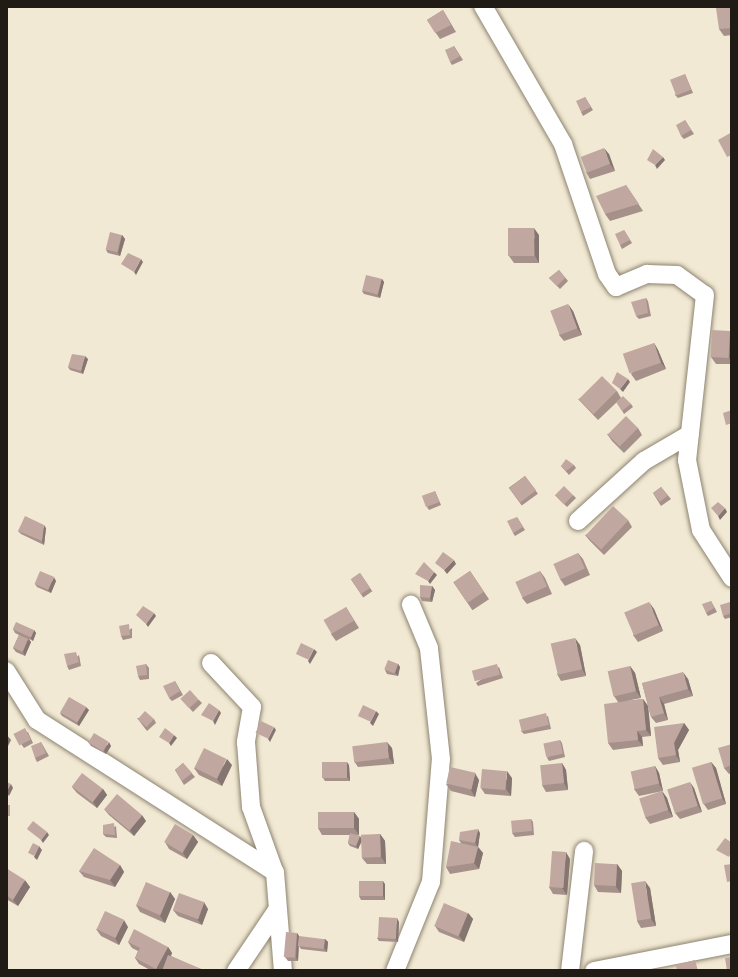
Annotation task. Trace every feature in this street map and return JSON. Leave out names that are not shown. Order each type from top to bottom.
[{"type":"street","points":[[483,6],[563,144],[607,274],[616,287],[647,274],[677,275],[705,295],[687,460],[701,530],[732,578]]},
{"type":"street","points":[[578,521],[644,461],[690,434]]},
{"type":"street","points":[[395,971],[431,882],[441,759],[429,648],[411,605]]},
{"type":"street","points":[[211,663],[252,707],[246,742],[251,807],[275,872],[283,971]]},
{"type":"street","points":[[6,671],[37,720],[275,872]]},
{"type":"street","points":[[570,971],[584,851]]},
{"type":"street","points":[[236,971],[277,910]]},
{"type":"street","points":[[594,971],[732,944]]},
{"type":"building","points":[[732,6],[732,28],[719,29],[716,8]]},
{"type":"building","points":[[443,10],[451,25],[435,33],[427,20]]},
{"type":"building","points":[[454,46],[460,56],[450,62],[445,50]]},
{"type":"building","points":[[685,74],[691,90],[676,96],[670,80]]},
{"type":"building","points":[[585,97],[591,107],[581,112],[576,101]]},
{"type":"building","points":[[685,120],[691,130],[681,136],[676,125]]},
{"type":"building","points":[[732,132],[732,155],[727,157],[718,140]]},
{"type":"building","points":[[604,148],[610,164],[587,173],[581,157]]},
{"type":"building","points":[[653,149],[663,157],[655,165],[647,160]]},
{"type":"building","points":[[626,185],[639,204],[605,214],[596,196]]},
{"type":"building","points":[[508,228],[534,228],[534,256],[508,256]]},
{"type":"building","points":[[624,230],[630,240],[620,245],[615,234]]},
{"type":"building","points":[[110,232],[122,235],[117,252],[106,249]]},
{"type":"building","points":[[128,253],[141,259],[134,272],[121,264]]},
{"type":"building","points":[[559,270],[565,278],[557,286],[549,278]]},
{"type":"building","points":[[366,275],[382,279],[378,294],[362,291]]},
{"type":"building","points":[[646,298],[648,313],[636,316],[631,302]]},
{"type":"building","points":[[568,304],[577,328],[560,335],[550,311]]},
{"type":"building","points":[[712,330],[730,331],[729,358],[711,357]]},
{"type":"building","points":[[654,343],[661,363],[630,374],[623,354]]},
{"type":"building","points":[[72,354],[85,356],[81,371],[68,367]]},
{"type":"building","points":[[617,372],[628,379],[620,389],[612,383]]},
{"type":"building","points":[[602,376],[617,391],[594,414],[579,399]]},
{"type":"building","points":[[623,396],[631,404],[622,411],[616,402]]},
{"type":"building","points":[[732,410],[732,423],[726,425],[723,413]]},
{"type":"building","points":[[626,416],[638,428],[620,446],[608,434]]},
{"type":"building","points":[[566,459],[574,465],[566,471],[561,466]]},
{"type":"building","points":[[525,476],[536,490],[520,502],[509,488]]},
{"type":"building","points":[[564,486],[573,495],[564,504],[555,495]]},
{"type":"building","points":[[661,487],[668,496],[660,502],[653,493]]},
{"type":"building","points":[[435,491],[439,502],[426,507],[422,496]]},
{"type":"building","points":[[718,502],[725,508],[718,516],[711,508]]},
{"type":"building","points":[[613,506],[628,520],[601,550],[586,535]]},
{"type":"building","points":[[25,516],[44,525],[42,541],[18,531]]},
{"type":"building","points":[[517,517],[523,527],[513,533],[507,521]]},
{"type":"building","points":[[443,552],[454,560],[444,570],[435,563]]},
{"type":"building","points":[[578,553],[585,569],[560,580],[553,564]]},
{"type":"building","points":[[424,562],[434,572],[428,581],[415,574]]},
{"type":"building","points":[[40,571],[54,577],[48,590],[35,584]]},
{"type":"building","points":[[470,571],[484,592],[467,603],[453,582]]},
{"type":"building","points":[[540,571],[547,587],[522,598],[515,582]]},
{"type":"building","points":[[360,573],[370,588],[361,594],[351,579]]},
{"type":"building","points":[[420,585],[432,586],[430,598],[420,597]]},
{"type":"building","points":[[711,601],[714,608],[706,613],[702,604]]},
{"type":"building","points":[[649,602],[659,625],[634,636],[624,613]]},
{"type":"building","points":[[730,602],[732,613],[723,616],[720,605]]},
{"type":"building","points":[[143,606],[154,613],[146,624],[136,615]]},
{"type":"building","points":[[346,607],[354,621],[331,634],[323,620]]},
{"type":"building","points":[[16,622],[34,630],[31,637],[13,629]]},
{"type":"building","points":[[129,624],[130,635],[121,636],[119,626]]},
{"type":"building","points":[[19,635],[28,639],[22,652],[13,648]]},
{"type":"building","points":[[575,638],[582,669],[558,675],[551,644]]},
{"type":"building","points":[[301,643],[314,649],[309,660],[296,654]]},
{"type":"building","points":[[76,652],[79,662],[67,666],[64,654]]},
{"type":"building","points":[[388,660],[398,664],[394,673],[384,669]]},
{"type":"building","points":[[146,664],[147,675],[138,676],[136,666]]},
{"type":"building","points":[[497,664],[500,675],[475,681],[472,671]]},
{"type":"building","points":[[630,666],[636,691],[613,697],[608,671]]},
{"type":"building","points":[[683,672],[688,689],[659,697],[664,713],[651,717],[642,683]]},
{"type":"building","points":[[175,681],[180,691],[169,698],[163,686]]},
{"type":"building","points":[[190,690],[199,700],[189,708],[180,699]]},
{"type":"building","points":[[69,697],[86,707],[77,723],[60,713]]},
{"type":"building","points":[[643,699],[646,730],[637,731],[638,740],[608,743],[604,704]]},
{"type":"building","points":[[209,703],[219,710],[213,721],[201,715]]},
{"type":"building","points":[[363,705],[376,711],[371,722],[358,716]]},
{"type":"building","points":[[145,711],[154,719],[147,727],[138,719]]},
{"type":"building","points":[[546,713],[549,725],[522,731],[519,720]]},
{"type":"building","points":[[261,721],[274,727],[268,739],[256,733]]},
{"type":"building","points":[[684,723],[674,743],[676,755],[658,758],[654,727]]},
{"type":"building","points":[[25,728],[31,740],[19,745],[13,734]]},
{"type":"building","points":[[165,728],[174,735],[169,743],[159,737]]},
{"type":"building","points":[[94,733],[109,742],[103,751],[88,742]]},
{"type":"building","points":[[560,740],[563,754],[546,757],[543,744]]},
{"type":"building","points":[[41,742],[46,753],[35,758],[31,746]]},
{"type":"building","points":[[387,742],[389,758],[354,762],[352,746]]},
{"type":"building","points":[[732,744],[732,765],[724,768],[718,748]]},
{"type":"building","points":[[204,748],[226,759],[217,779],[194,768]]},
{"type":"building","points":[[322,762],[347,762],[347,778],[322,778]]},
{"type":"building","points":[[711,762],[722,798],[703,804],[692,768]]},
{"type":"building","points":[[183,763],[192,773],[182,781],[175,770]]},
{"type":"building","points":[[562,763],[564,783],[542,785],[540,765]]},
{"type":"building","points":[[655,766],[659,784],[635,789],[631,772]]},
{"type":"building","points":[[450,767],[475,773],[472,789],[446,784]]},
{"type":"building","points":[[482,769],[507,771],[505,790],[480,788]]},
{"type":"building","points":[[82,773],[103,789],[93,802],[72,787]]},
{"type":"building","points":[[690,782],[698,806],[675,813],[667,789]]},
{"type":"building","points":[[662,791],[668,810],[645,817],[639,798]]},
{"type":"building","points":[[117,794],[142,815],[129,831],[104,809]]},
{"type":"building","points":[[6,805],[10,805],[10,816],[6,816]]},
{"type":"building","points":[[318,812],[354,812],[354,828],[318,828]]},
{"type":"building","points":[[531,819],[532,831],[512,833],[511,821]]},
{"type":"building","points":[[33,821],[47,832],[41,840],[27,829]]},
{"type":"building","points":[[114,823],[115,835],[103,834],[103,825]]},
{"type":"building","points":[[175,824],[193,835],[182,853],[164,842]]},
{"type":"building","points":[[478,829],[475,843],[459,840],[460,832]]},
{"type":"building","points":[[350,833],[360,836],[356,846],[348,843]]},
{"type":"building","points":[[380,834],[381,857],[362,858],[361,835]]},
{"type":"building","points":[[725,838],[732,843],[729,857],[716,850]]},
{"type":"building","points":[[451,841],[478,847],[474,863],[446,867]]},
{"type":"building","points":[[33,843],[39,846],[34,856],[28,853]]},
{"type":"building","points":[[94,848],[120,865],[110,880],[79,871]]},
{"type":"building","points":[[552,851],[566,852],[563,888],[549,887]]},
{"type":"building","points":[[595,863],[617,864],[616,886],[594,885]]},
{"type":"building","points":[[732,864],[732,881],[727,882],[724,865]]},
{"type":"building","points":[[6,868],[25,880],[13,900],[6,895]]},
{"type":"building","points":[[359,881],[383,881],[383,896],[359,896]]},
{"type":"building","points":[[645,881],[651,919],[637,921],[631,883]]},
{"type":"building","points":[[146,882],[170,892],[160,915],[136,905]]},
{"type":"building","points":[[179,893],[204,902],[198,919],[173,910]]},
{"type":"building","points":[[444,903],[468,913],[458,936],[434,926]]},
{"type":"building","points":[[105,911],[124,920],[116,938],[97,929]]},
{"type":"building","points":[[379,917],[397,918],[396,939],[378,938]]},
{"type":"building","points":[[134,929],[168,947],[156,969],[135,958],[140,948],[128,942]]},
{"type":"building","points":[[286,932],[297,933],[295,958],[284,957]]},
{"type":"building","points":[[299,936],[325,939],[324,949],[298,946]]},
{"type":"building","points":[[168,955],[204,970],[162,971]]},
{"type":"building","points":[[732,957],[732,971],[727,971],[725,958]]},
{"type":"building","points":[[695,960],[698,971],[677,971],[676,965]]}]
